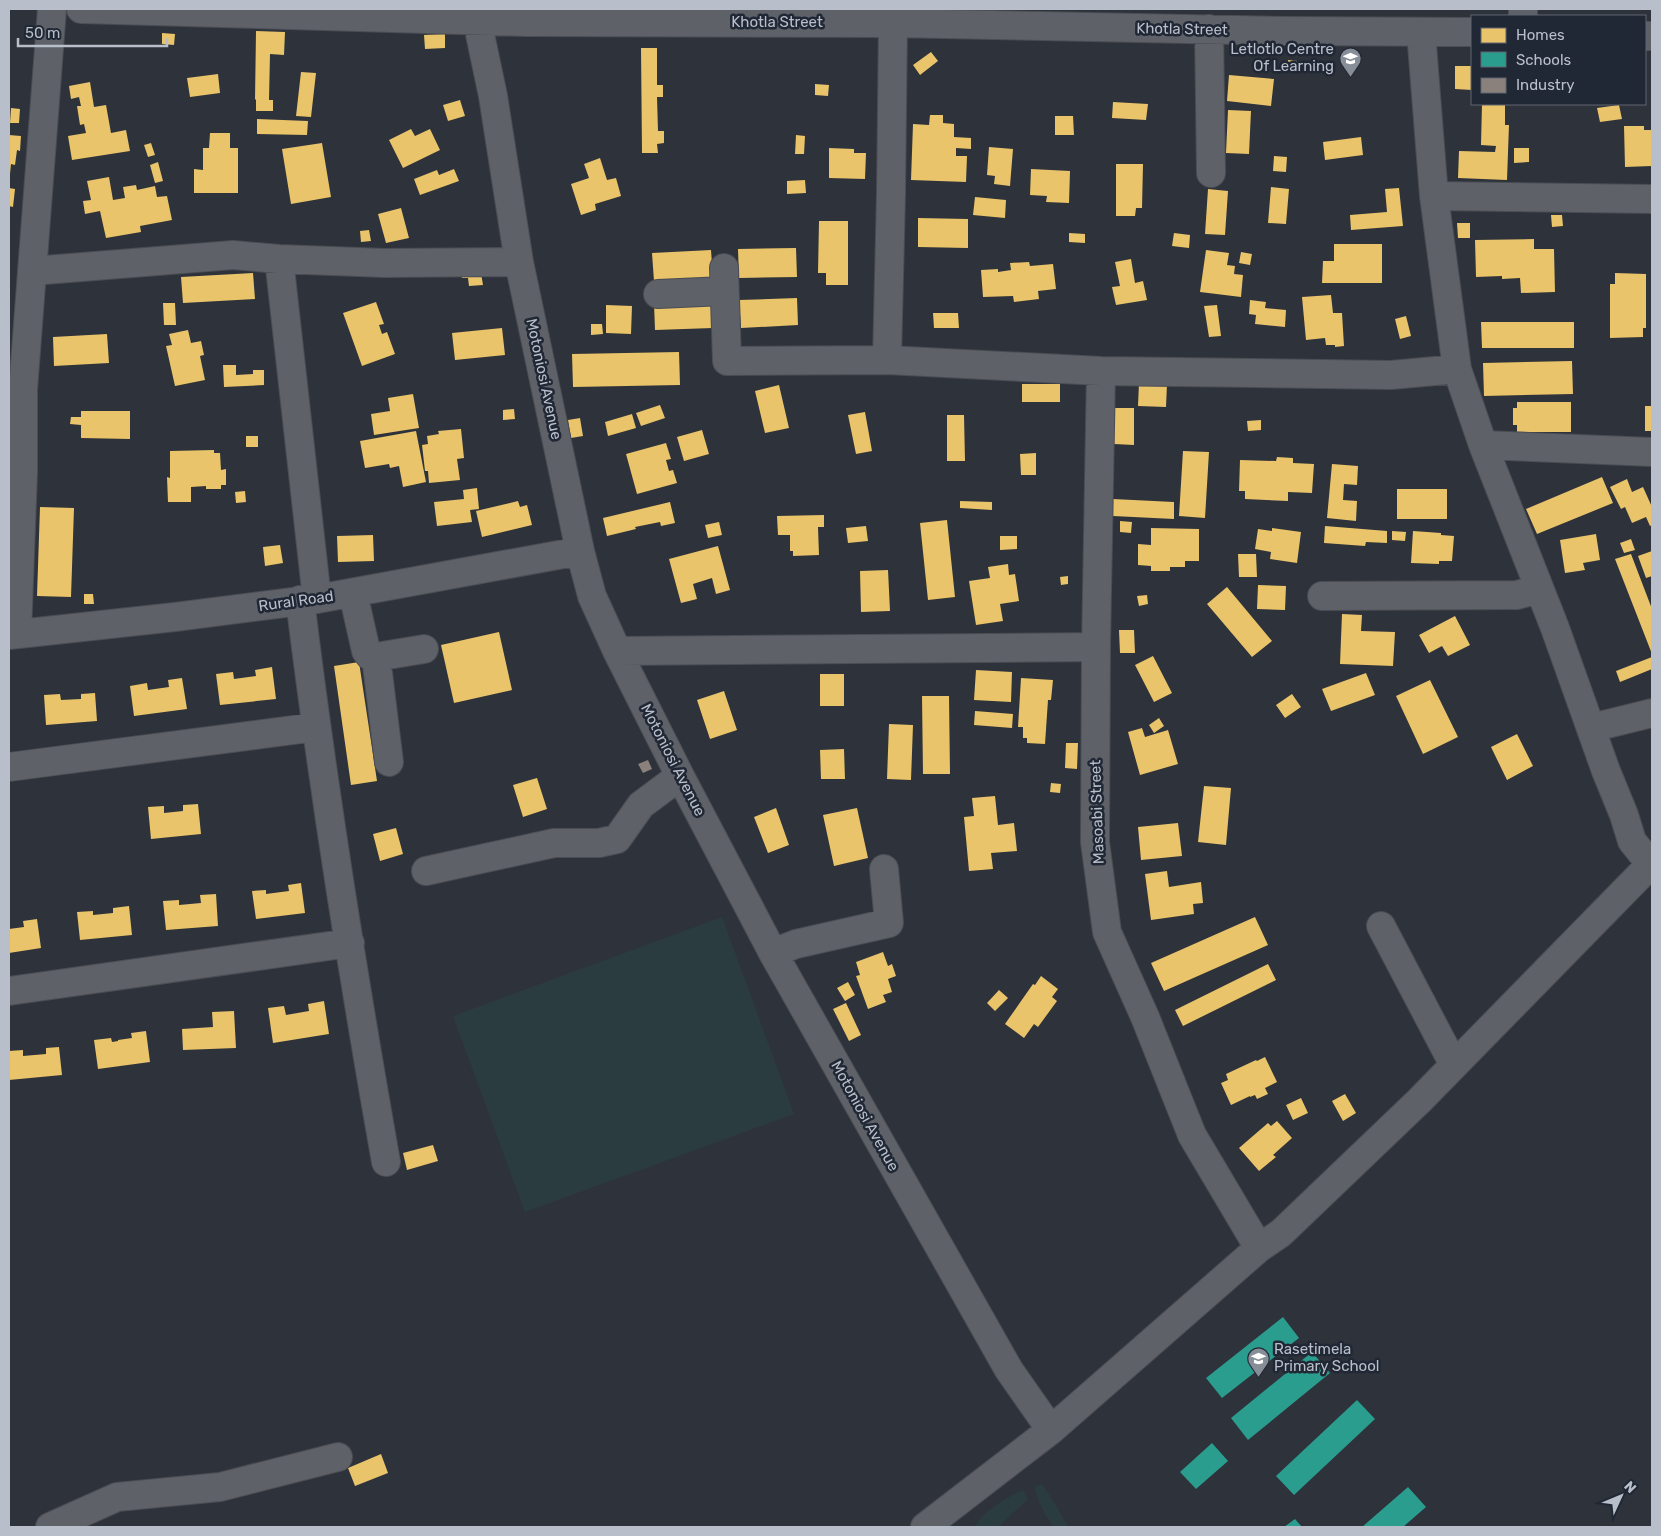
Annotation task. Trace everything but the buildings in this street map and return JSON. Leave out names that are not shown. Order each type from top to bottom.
[{"type":"street","points":[[13,635],[23,473],[23,390],[52,9]]},
{"type":"street","name":"Khotla Street","points":[[81,9],[477,20],[528,15],[893,23],[1110,18],[1421,32],[1471,32]]},
{"type":"street","name":"Motoniosi Avenue","points":[[477,20],[493,96],[519,262],[580,551],[592,596],[617,651],[680,776],[774,952],[1009,1370],[1051,1430]]},
{"type":"street","points":[[1204,22],[1211,173]]},
{"type":"street","points":[[887,360],[893,23]]},
{"type":"street","points":[[925,1527],[1051,1430],[1259,1248],[1282,1233],[1419,1101],[1652,865],[1632,841],[1540,589],[1483,445],[1457,369],[1434,196],[1421,32]]},
{"type":"street","points":[[1434,196],[1652,199]]},
{"type":"street","points":[[32,271],[233,255],[279,259],[385,263],[519,262]]},
{"type":"street","points":[[279,259],[308,600],[316,727],[363,1034],[386,1162]]},
{"type":"street","points":[[658,294],[724,280],[726,361],[887,360],[1101,371],[1391,376],[1457,369]]},
{"type":"street","name":"Masoabi Street","points":[[1101,371],[1095,842],[1107,932],[1145,1016],[1192,1135],[1259,1248]]},
{"type":"street","points":[[1483,445],[1652,452]]},
{"type":"street","name":"Rural Road","points":[[13,635],[308,600],[580,551]]},
{"type":"street","points":[[1322,596],[1517,595],[1540,589]]},
{"type":"street","points":[[353,592],[366,651],[370,656],[376,657],[424,650]]},
{"type":"street","points":[[617,651],[1096,647]]},
{"type":"street","points":[[376,657],[389,762]]},
{"type":"street","points":[[1591,728],[1652,712]]},
{"type":"street","points":[[9,767],[316,727]]},
{"type":"street","points":[[426,871],[554,843],[599,843],[617,839],[641,805],[680,776]]},
{"type":"street","points":[[774,952],[796,944],[889,923],[884,869]]},
{"type":"street","points":[[1381,926],[1454,1065]]},
{"type":"street","points":[[9,991],[350,943]]},
{"type":"street","points":[[50,1527],[117,1497],[220,1487],[338,1457]]},
{"type":"shaded area","points":[[722,917],[794,1114],[525,1212],[453,1016]]},
{"type":"shaded area","points":[[1041,1484],[1069,1527],[1054,1527],[1048,1518],[1036,1493],[1035,1487]]},
{"type":"shaded area","points":[[1023,1490],[1028,1499],[998,1527],[974,1527],[996,1505]]},
{"type":"place","name":"Letlotlo Centre Of Learning","points":[[1350,77]]},
{"type":"place","name":"Rasetimela Primary School","points":[[1258,1377]]}]
